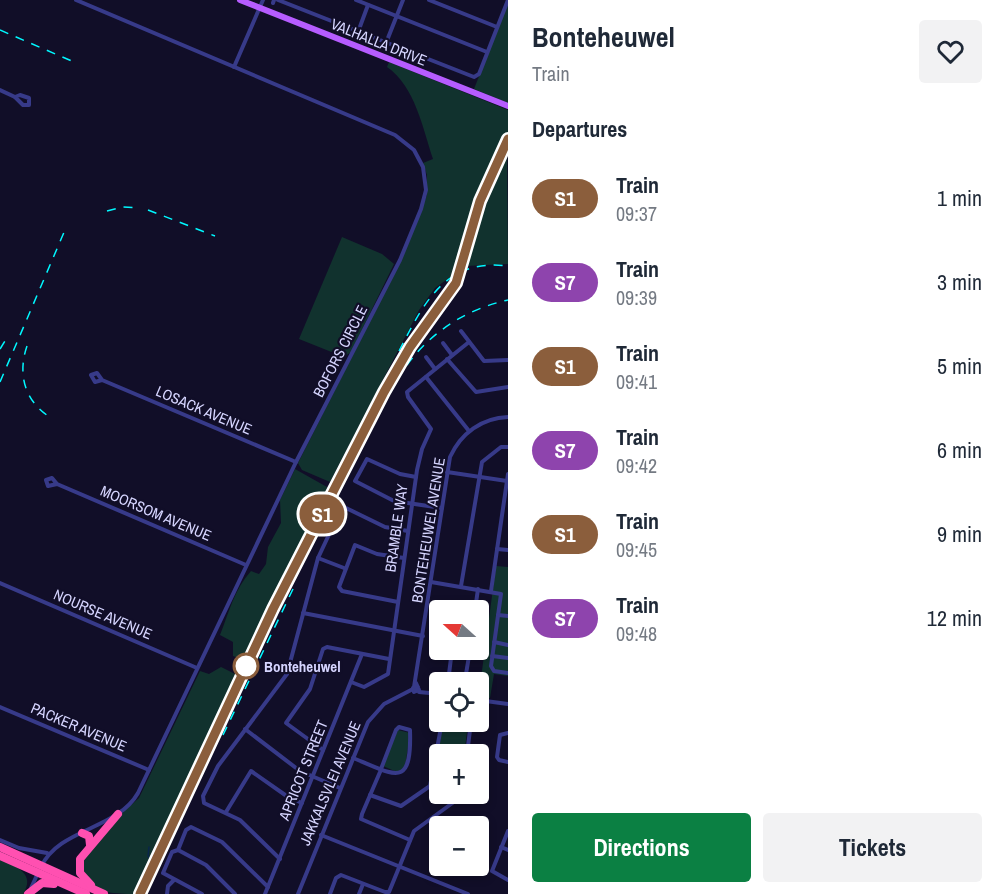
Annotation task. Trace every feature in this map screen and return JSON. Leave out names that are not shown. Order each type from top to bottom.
[{"type":"highway","points":[[103,893],[86,881],[79,871],[80,859],[118,814]]},
{"type":"highway","points":[[82,833],[89,836],[90,845]]},
{"type":"highway","points":[[0,847],[86,894]]},
{"type":"highway","points":[[0,856],[103,893]]},
{"type":"highway","points":[[27,894],[45,882],[73,888]]},
{"type":"main road","name":"VALHALLA DRIVE","points":[[240,0],[508,106]]},
{"type":"street","name":"BOFORS CIRCLE","points":[[47,853],[118,814],[136,797],[296,462],[400,260],[424,200],[425,175],[416,153],[399,138],[76,0]]},
{"type":"street","points":[[234,67],[263,0]]},
{"type":"street","points":[[356,0],[487,52]]},
{"type":"street","points":[[386,43],[403,0]]},
{"type":"street","points":[[429,0],[497,27]]},
{"type":"street","points":[[275,1],[475,77],[507,1],[502,0]]},
{"type":"street","points":[[358,32],[368,5]]},
{"type":"street","points":[[0,90],[15,97]]},
{"type":"street","points":[[461,331],[485,362],[508,360]]},
{"type":"street","name":"BRAMBLE WAY","points":[[351,682],[364,687],[387,676],[416,477],[422,449],[431,426],[406,394],[469,342]]},
{"type":"street","points":[[443,343],[452,355]]},
{"type":"street","points":[[426,357],[435,369]]},
{"type":"street","points":[[447,359],[476,392],[508,387]]},
{"type":"street","points":[[426,376],[469,431],[490,420],[508,417]]},
{"type":"street","name":"LOSACK AVENUE","points":[[102,380],[296,462]]},
{"type":"street","name":"BONTEHEUWEL AVENUE","points":[[416,689],[447,472],[455,447],[469,431]]},
{"type":"street","points":[[461,586],[482,462],[501,447],[508,447]]},
{"type":"street","points":[[416,477],[400,474],[367,459],[355,481],[391,501],[442,508]]},
{"type":"street","points":[[447,472],[507,481]]},
{"type":"street","points":[[491,591],[508,474]]},
{"type":"street","name":"MOORSOM AVENUE","points":[[57,484],[246,565]]},
{"type":"street","points":[[280,859],[240,820],[204,803],[203,796],[218,766],[287,674],[318,558],[344,508],[385,527],[408,531]]},
{"type":"street","points":[[398,602],[340,591],[344,568],[356,545],[377,554],[404,558]]},
{"type":"street","points":[[497,549],[508,550]]},
{"type":"street","points":[[318,558],[344,568]]},
{"type":"street","points":[[431,582],[501,594],[492,670],[508,673]]},
{"type":"street","name":"NOURSE AVENUE","points":[[0,583],[197,668]]},
{"type":"street","points":[[477,600],[478,589]]},
{"type":"street","points":[[303,613],[423,636]]},
{"type":"street","points":[[498,615],[508,616]]},
{"type":"street","points":[[494,642],[508,645]]},
{"type":"street","points":[[323,750],[312,745],[286,722],[310,690],[324,648],[389,659]]},
{"type":"street","name":"APRICOT STREET","points":[[265,894],[362,654]]},
{"type":"street","points":[[492,656],[508,658]]},
{"type":"street","points":[[416,689],[429,692]]},
{"type":"street","name":"JAKKALSVLEI AVENUE","points":[[298,894],[352,758],[372,716],[384,704],[416,689]]},
{"type":"street","points":[[489,701],[508,704]]},
{"type":"street","name":"PACKER AVENUE","points":[[0,706],[149,770]]},
{"type":"street","points":[[245,729],[298,770],[340,788]]},
{"type":"street","points":[[352,758],[381,769],[397,775],[404,770],[410,730],[397,729],[381,769],[370,795],[362,820],[410,840]]},
{"type":"street","points":[[370,795],[401,806],[430,786],[440,732]]},
{"type":"street","points":[[508,733],[500,735],[497,756],[499,760],[508,762]]},
{"type":"street","points":[[226,813],[250,771],[288,797],[302,803]]},
{"type":"street","points":[[330,894],[340,875],[388,892],[416,830],[451,804]]},
{"type":"street","points":[[178,850],[186,830],[194,827],[222,842],[268,887]]},
{"type":"street","points":[[508,831],[492,872],[508,880]]},
{"type":"street","points":[[321,835],[454,891],[468,894]]},
{"type":"street","points":[[0,840],[19,848],[47,853],[27,894]]},
{"type":"street","points":[[501,847],[508,850]]},
{"type":"street","points":[[202,894],[164,875],[163,871],[172,852],[178,850],[206,864],[235,894]]},
{"type":"street","points":[[167,894],[168,886],[174,880]]},
{"type":"street","points":[[359,894],[363,884]]},
{"type":"green space","points":[[508,3],[508,103],[474,89]]},
{"type":"green space","points":[[389,62],[508,110],[508,137],[479,201],[460,270],[435,288],[419,310],[330,482],[302,470],[298,463],[403,256],[427,195],[427,175],[423,163],[433,159],[417,109],[405,85],[387,67]]},
{"type":"green space","points":[[507,147],[508,264],[466,266],[482,205]]},
{"type":"green space","points":[[342,237],[382,254],[394,264],[351,352],[344,357],[299,339]]},
{"type":"green space","points":[[295,469],[327,487],[326,493],[272,608],[270,607],[244,660],[233,656],[233,642],[220,635],[232,601],[245,578],[251,571],[259,574],[266,564],[268,547],[281,523],[280,500]]},
{"type":"green space","points":[[496,566],[508,567],[508,676],[494,674],[490,698],[489,672],[482,672],[483,660],[489,660],[489,618]]},
{"type":"green space","points":[[221,667],[237,675],[221,707],[202,757],[137,894],[96,889],[86,881],[80,862],[109,825],[139,798],[200,671],[209,674]]},
{"type":"green space","points":[[398,730],[410,733],[405,767],[399,773],[383,766]]},
{"type":"green space","points":[[442,732],[467,732],[466,744],[440,744]]},
{"type":"green space","points":[[0,859],[18,868],[26,876],[26,887],[23,894],[0,894]]},
{"type":"waterway","points":[[149,847],[148,856],[152,861]]},
{"type":"railway","points":[[0,30],[74,62]]},
{"type":"railway","points":[[140,894],[273,609],[384,392],[406,353],[456,283],[480,201],[508,139]]},
{"type":"railway","points":[[107,211],[123,207],[140,208]]},
{"type":"railway","points":[[148,210],[215,236]]},
{"type":"railway","points":[[0,382],[65,230]]},
{"type":"railway","points":[[399,351],[428,301],[452,277],[468,269],[486,265],[508,266]]},
{"type":"railway","points":[[407,365],[428,342],[451,323],[478,309],[508,300]]},
{"type":"railway","points":[[0,349],[8,336]]},
{"type":"railway","points":[[27,346],[23,367],[26,387],[36,405],[53,419]]},
{"type":"railway","points":[[223,735],[293,589]]},
{"type":"train","name":"S1","points":[[140,894],[273,609],[384,392],[410,347],[443,304],[459,277],[480,201],[508,139]]},
{"type":"place","name":"Bonteheuwel","points":[[246,666]]}]
